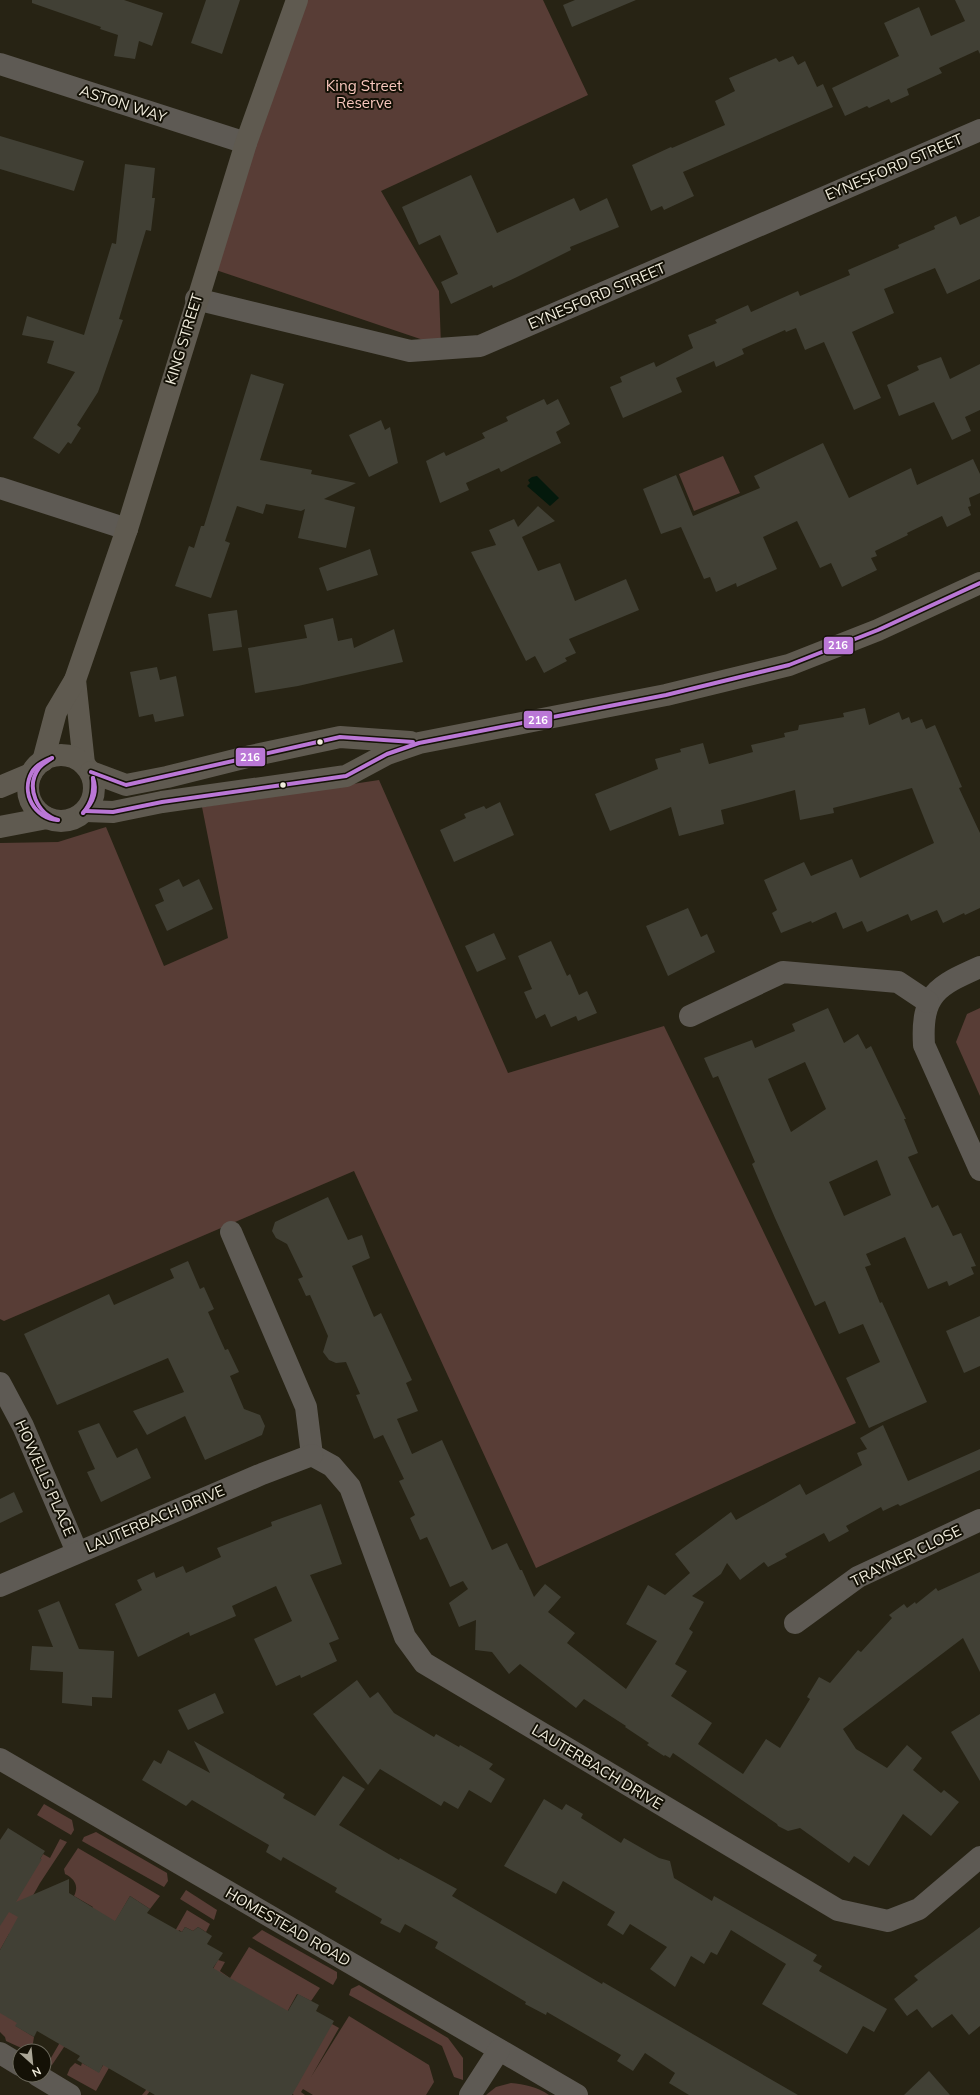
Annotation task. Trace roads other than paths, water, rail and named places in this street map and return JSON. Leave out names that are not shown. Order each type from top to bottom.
[{"type":"main road","name":"KING STREET","points":[[37,767],[56,712],[75,680],[127,529],[196,299],[246,143],[297,0]]},
{"type":"main road","points":[[86,811],[114,812],[162,802],[346,776],[387,754],[420,743],[666,695],[789,665],[878,630],[980,583]]},
{"type":"main road","name":"KING STREET","points":[[75,680],[88,768]]},
{"type":"main road","points":[[0,787],[55,756],[66,755],[76,758],[88,768],[126,785],[167,778],[252,756],[340,737],[420,743]]},
{"type":"main road","points":[[37,767],[27,789],[32,804],[38,812],[47,818],[57,821],[68,821],[78,817],[86,811],[92,802],[95,792],[95,782],[88,768]]},
{"type":"main road","points":[[0,827],[47,818]]},
{"type":"street","name":"ASTON WAY","points":[[0,64],[246,143]]},
{"type":"street","name":"EYNESFORD STREET","points":[[196,299],[410,351],[480,346],[980,130]]},
{"type":"street","points":[[0,488],[127,529]]},
{"type":"street","points":[[980,967],[943,984],[928,1002],[923,1022],[924,1045],[980,1170]]},
{"type":"street","points":[[690,1016],[783,972],[898,982],[928,1002]]},
{"type":"street","points":[[231,1232],[306,1407],[312,1455]]},
{"type":"street","name":"HOWELLS PLACE","points":[[0,1383],[23,1426],[77,1552]]},
{"type":"street","name":"LAUTERBACH DRIVE","points":[[0,1586],[262,1474],[312,1455],[332,1466],[350,1487],[405,1637],[424,1663],[452,1682],[838,1910],[888,1921],[919,1909],[980,1857]]},
{"type":"street","name":"TRAYNER CLOSE","points":[[795,1623],[858,1576],[980,1520]]},
{"type":"street","name":"HOMESTEAD ROAD","points":[[0,1759],[577,2095]]},
{"type":"street","points":[[470,2095],[499,2050]]},
{"type":"street","points":[[0,2053],[12,2060]]},
{"type":"street","points":[[50,2083],[70,2095]]},
{"type":"park label","name":"King Street Reserve","points":[[364,94]]}]
